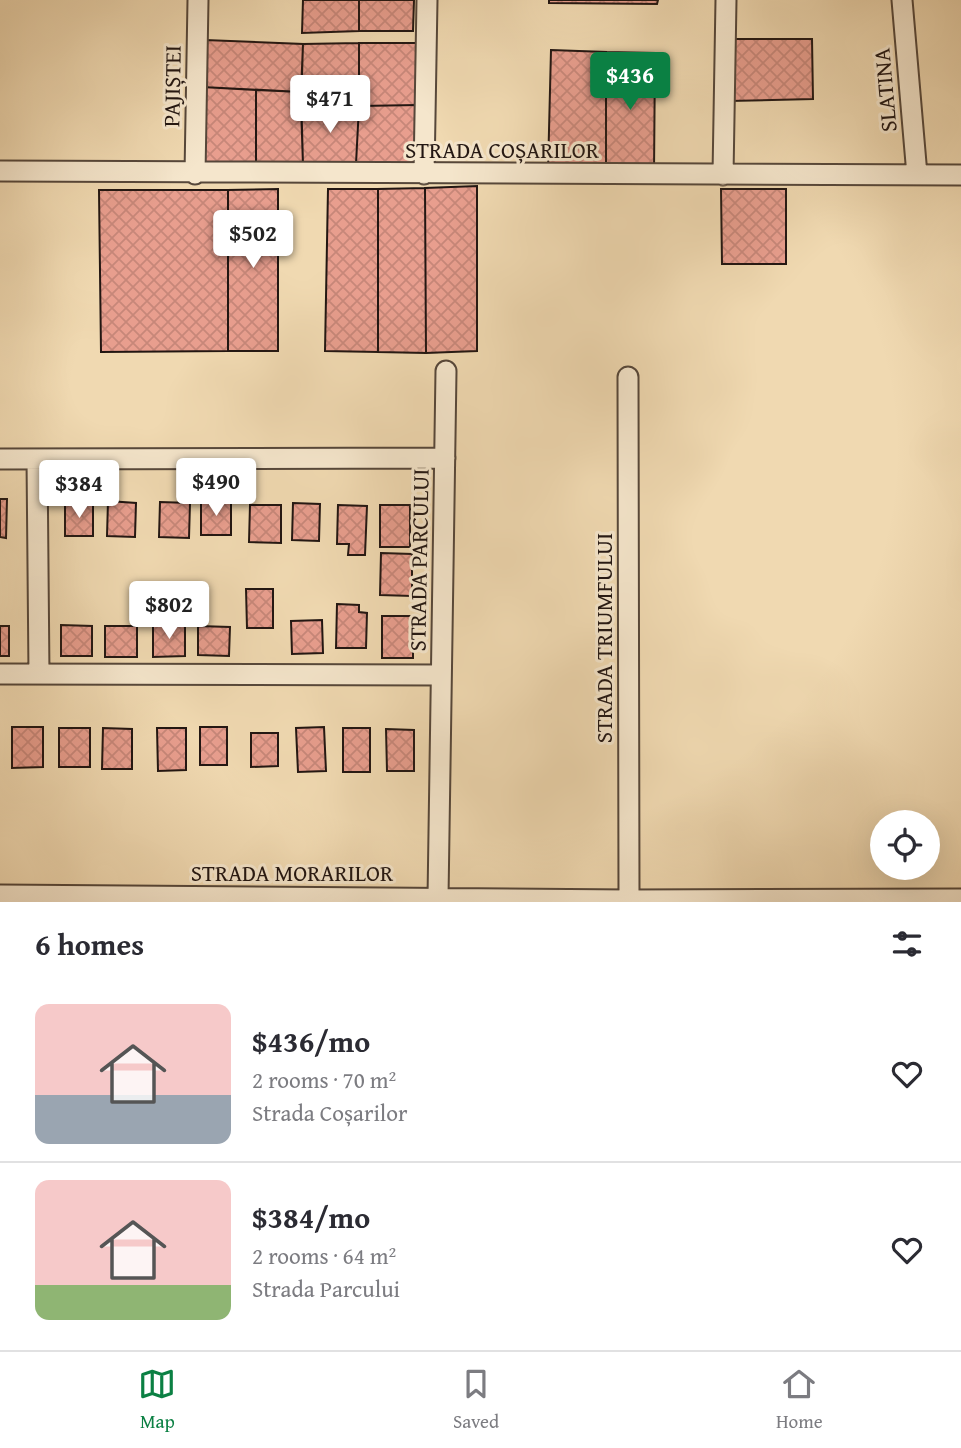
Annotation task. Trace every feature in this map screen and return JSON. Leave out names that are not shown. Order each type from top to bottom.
[{"type":"street","name":"PAJIȘTEI","points":[[195,174],[198,0]]},
{"type":"street","points":[[424,174],[427,0]]},
{"type":"street","points":[[723,175],[726,0]]},
{"type":"street","name":"SLATINA","points":[[902,0],[917,175]]},
{"type":"street","name":"STRADA COȘARILOR","points":[[0,171],[195,174],[961,175]]},
{"type":"street","points":[[445,458],[446,371]]},
{"type":"street","name":"STRADA TRIUMFULUI","points":[[628,377],[629,900]]},
{"type":"street","name":"STRADA PARCULUI","points":[[0,459],[445,458],[438,898]]},
{"type":"street","points":[[37,459],[39,674]]},
{"type":"street","points":[[0,674],[441,675]]},
{"type":"street","name":"STRADA MORARILOR","points":[[0,895],[33,898],[407,900],[961,899]]},
{"type":"building","points":[[303,0],[359,0],[359,31],[302,33]]},
{"type":"building","points":[[359,0],[414,0],[413,31],[359,31]]},
{"type":"building","points":[[549,0],[658,0],[657,4],[549,3]]},
{"type":"building","points":[[732,39],[812,39],[813,99],[729,101]]},
{"type":"building","points":[[205,40],[303,44],[301,92],[202,87]]},
{"type":"building","points":[[359,43],[417,43],[418,105],[359,106]]},
{"type":"building","points":[[359,43],[359,106],[301,106],[303,44]]},
{"type":"building","points":[[551,50],[606,52],[606,172],[548,171]]},
{"type":"building","points":[[606,52],[655,53],[654,173],[606,172]]},
{"type":"building","points":[[202,87],[256,90],[256,169],[201,170]]},
{"type":"building","points":[[256,90],[301,92],[303,165],[256,166]]},
{"type":"building","points":[[418,105],[417,164],[356,164],[359,106]]},
{"type":"building","points":[[301,106],[359,106],[356,164],[303,165]]},
{"type":"building","points":[[477,186],[477,351],[426,353],[425,188]]},
{"type":"building","points":[[425,188],[426,353],[378,352],[378,189]]},
{"type":"building","points":[[278,189],[278,351],[228,351],[228,190]]},
{"type":"building","points":[[328,189],[378,189],[378,352],[325,351]]},
{"type":"building","points":[[721,189],[786,189],[786,264],[722,264]]},
{"type":"building","points":[[99,190],[228,190],[228,351],[101,352]]},
{"type":"building","points":[[0,499],[7,499],[6,538],[0,537]]},
{"type":"building","points":[[108,501],[136,503],[135,537],[107,536]]},
{"type":"building","points":[[160,502],[190,503],[189,538],[159,537]]},
{"type":"building","points":[[201,502],[231,502],[231,535],[201,535]]},
{"type":"building","points":[[65,503],[93,503],[93,536],[65,536]]},
{"type":"building","points":[[293,503],[320,504],[319,541],[292,540]]},
{"type":"building","points":[[250,505],[281,505],[281,543],[249,542]]},
{"type":"building","points":[[338,505],[367,506],[365,555],[348,555],[349,544],[337,544]]},
{"type":"building","points":[[380,505],[410,505],[410,547],[380,547]]},
{"type":"building","points":[[381,553],[412,554],[412,596],[380,595]]},
{"type":"building","points":[[246,589],[273,589],[273,628],[247,628]]},
{"type":"building","points":[[337,604],[359,605],[359,612],[367,613],[366,648],[336,648]]},
{"type":"building","points":[[382,616],[413,616],[413,658],[382,658]]},
{"type":"building","points":[[322,620],[323,653],[292,654],[291,621]]},
{"type":"building","points":[[61,625],[92,626],[92,656],[61,656]]},
{"type":"building","points":[[153,625],[185,625],[185,656],[153,657]]},
{"type":"building","points":[[0,626],[9,626],[9,656],[0,656]]},
{"type":"building","points":[[105,626],[137,626],[137,657],[105,657]]},
{"type":"building","points":[[198,626],[230,627],[229,656],[198,655]]},
{"type":"building","points":[[12,727],[43,727],[43,767],[12,768]]},
{"type":"building","points":[[200,727],[227,727],[227,765],[200,765]]},
{"type":"building","points":[[324,727],[326,771],[298,772],[296,728]]},
{"type":"building","points":[[59,728],[90,728],[90,767],[59,767]]},
{"type":"building","points":[[103,728],[132,729],[132,769],[102,769]]},
{"type":"building","points":[[157,728],[186,728],[186,770],[158,771]]},
{"type":"building","points":[[343,728],[370,728],[370,772],[343,772]]},
{"type":"building","points":[[386,729],[414,730],[414,771],[387,771]]},
{"type":"building","points":[[251,733],[278,733],[278,766],[251,767]]}]
